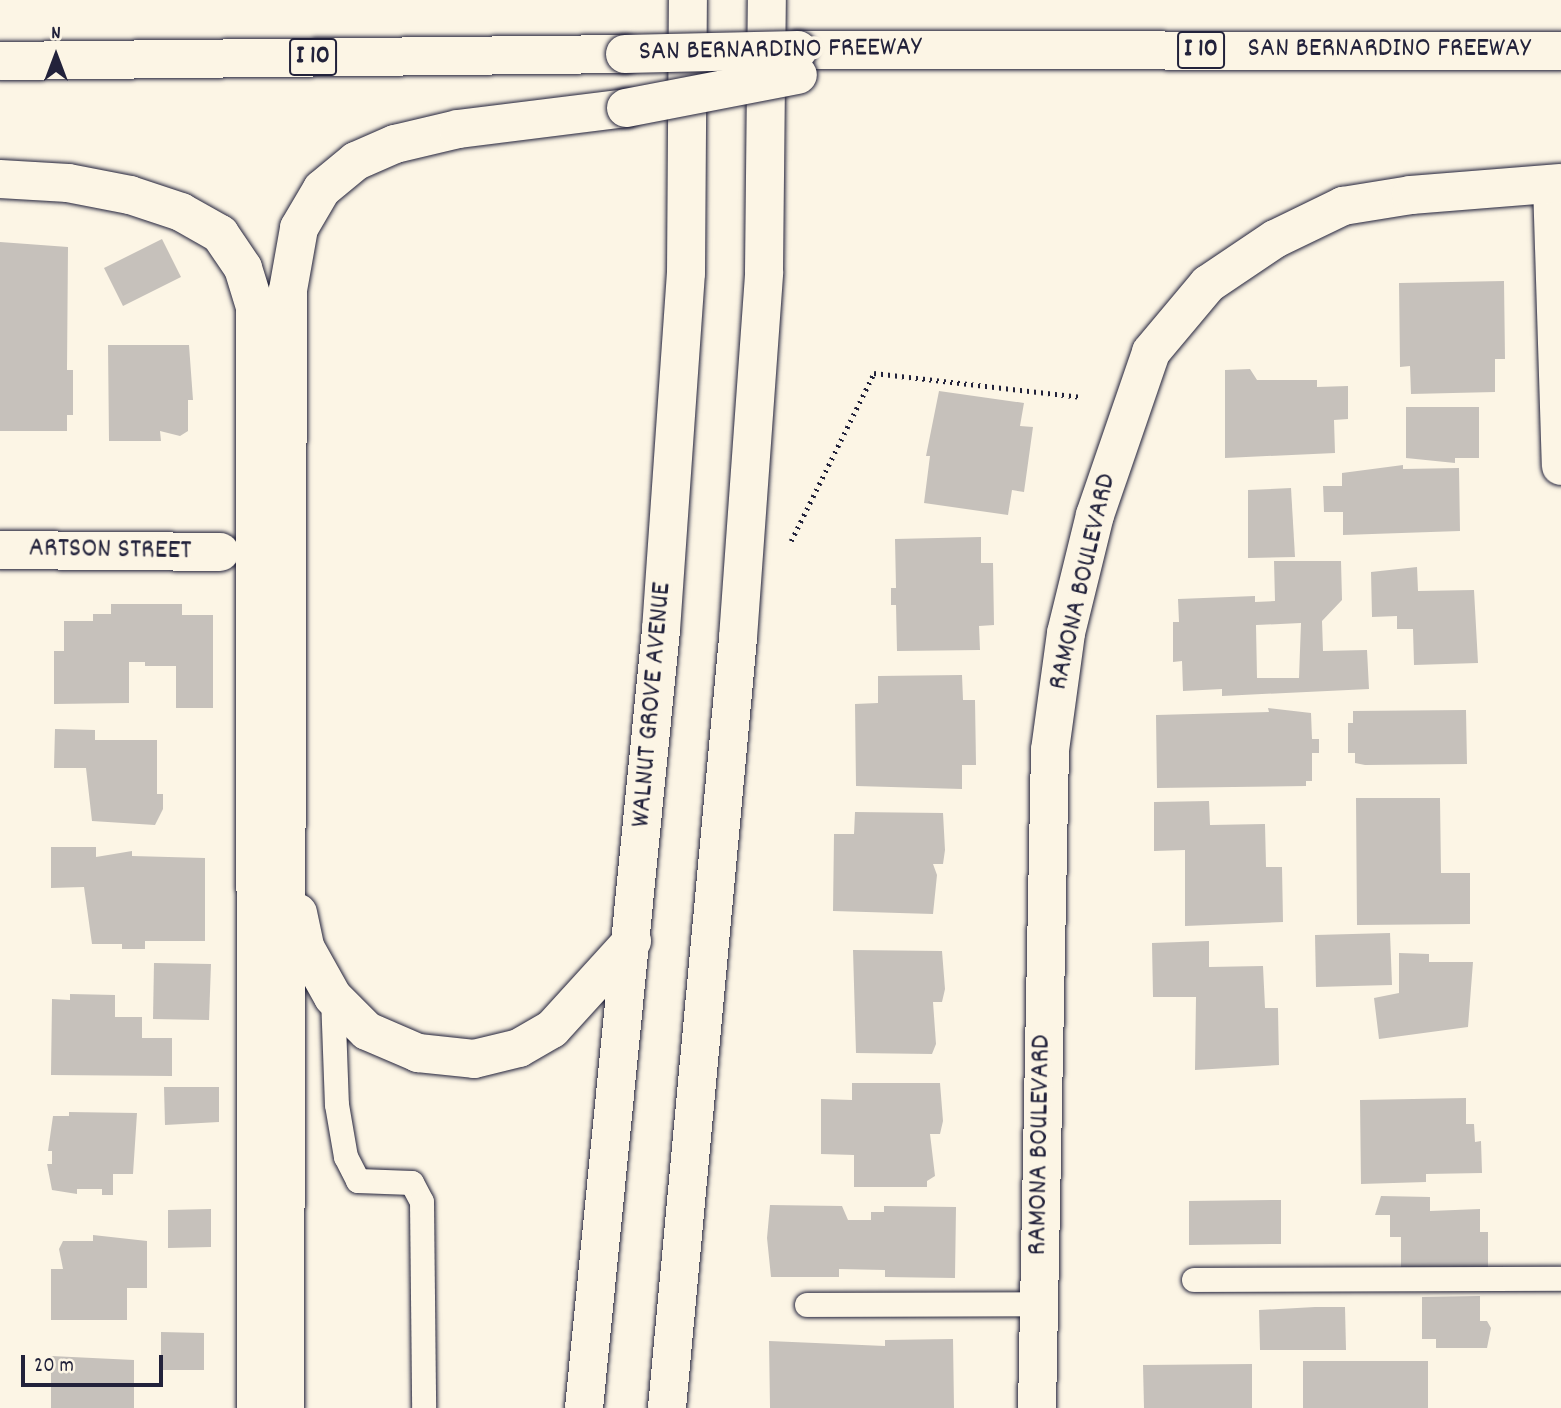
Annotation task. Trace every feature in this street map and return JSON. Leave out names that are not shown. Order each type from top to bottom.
[{"type":"main road","name":"WALNUT GROVE AVENUE","points":[[584,1408],[661,630],[686,273],[688,0]]},
{"type":"main road","points":[[667,1408],[738,638],[764,272],[767,0]]},
{"type":"main road","name":"SAN BERNARDINO FREEWAY","points":[[0,61],[625,54],[798,62],[840,49],[1561,51]]},
{"type":"main road","points":[[285,1408],[288,290],[299,228],[322,189],[356,161],[395,144],[458,130],[626,108],[798,62]]},
{"type":"main road","points":[[0,179],[68,183],[130,195],[181,212],[220,234],[243,268],[255,307],[256,1408]]},
{"type":"main road","points":[[1556,184],[1561,466]]},
{"type":"main road","name":"RAMONA BOULEVARD","points":[[1037,1408],[1050,750],[1066,632],[1095,515],[1151,352],[1208,284],[1275,239],[1343,206],[1411,195],[1556,184]]},
{"type":"main road","name":"ARTSON STREET","points":[[0,550],[220,552]]},
{"type":"main road","points":[[288,863],[305,947],[333,997],[367,1031],[418,1054],[474,1059],[519,1048],[552,1029],[632,940]]},
{"type":"lane","points":[[333,997],[337,1105],[346,1157],[358,1181],[412,1183],[422,1202],[424,1408]]},
{"type":"lane","points":[[1194,1280],[1561,1279]]},
{"type":"lane","points":[[807,1305],[1039,1304]]},
{"type":"path","points":[[788,548],[874,373],[1080,397]]},
{"type":"building","points":[[162,239],[181,277],[123,306],[104,268]]},
{"type":"building","points":[[0,242],[68,247],[67,370],[73,370],[73,415],[67,415],[67,431],[0,431]]},
{"type":"building","points":[[1504,281],[1505,359],[1495,359],[1495,392],[1411,394],[1410,366],[1400,367],[1399,283]]},
{"type":"building","points":[[108,345],[189,345],[193,400],[188,400],[188,431],[180,436],[160,431],[161,441],[109,441]]},
{"type":"building","points":[[1250,369],[1257,380],[1317,380],[1317,387],[1348,386],[1348,419],[1334,420],[1335,453],[1225,458],[1225,370]]},
{"type":"building","points":[[939,391],[1024,403],[1020,426],[1033,427],[1024,492],[1012,490],[1008,515],[924,503],[930,456],[926,456]]},
{"type":"building","points":[[1406,407],[1479,407],[1479,458],[1455,458],[1455,463],[1406,458]]},
{"type":"building","points":[[1403,465],[1403,469],[1459,468],[1460,531],[1343,535],[1343,512],[1324,512],[1323,486],[1342,486],[1342,473]]},
{"type":"building","points":[[1291,488],[1295,557],[1248,558],[1248,490]]},
{"type":"building","points":[[981,537],[981,563],[993,563],[994,625],[979,626],[980,650],[897,651],[896,605],[891,605],[891,588],[896,588],[895,539]]},
{"type":"building","points":[[1274,561],[1341,561],[1342,600],[1322,621],[1323,651],[1367,650],[1369,689],[1222,696],[1222,689],[1183,691],[1182,661],[1173,662],[1173,622],[1179,622],[1178,599],[1255,596],[1255,602],[1275,601]],"holes":[[[1301,623],[1299,678],[1257,678],[1256,625]]]},
{"type":"building","points":[[1417,567],[1418,591],[1474,590],[1478,663],[1414,665],[1413,629],[1397,629],[1397,616],[1372,617],[1371,572]]},
{"type":"building","points":[[111,604],[182,604],[182,615],[213,615],[213,708],[176,708],[176,666],[145,666],[145,662],[129,662],[129,703],[54,704],[54,651],[64,651],[64,621],[93,621],[93,614],[111,614]]},
{"type":"building","points":[[962,675],[963,700],[975,700],[976,765],[962,765],[962,789],[856,786],[855,704],[878,703],[878,676]]},
{"type":"building","points":[[1268,708],[1311,713],[1312,739],[1319,739],[1319,753],[1312,753],[1312,781],[1306,781],[1306,786],[1157,788],[1156,715],[1269,712]]},
{"type":"building","points":[[1466,710],[1467,764],[1365,765],[1355,763],[1355,753],[1348,753],[1348,723],[1353,723],[1353,711]]},
{"type":"building","points":[[55,729],[95,730],[95,740],[157,740],[157,794],[163,794],[163,809],[155,825],[92,821],[86,768],[54,768]]},
{"type":"building","points":[[1356,798],[1440,798],[1441,873],[1470,873],[1470,924],[1357,925]]},
{"type":"building","points":[[1209,801],[1210,825],[1265,824],[1266,867],[1282,867],[1283,922],[1185,926],[1185,850],[1154,851],[1154,802]]},
{"type":"building","points":[[855,812],[943,813],[945,850],[943,864],[933,864],[937,875],[933,914],[833,911],[834,834],[854,834]]},
{"type":"building","points":[[51,847],[96,847],[96,857],[132,851],[132,856],[205,858],[205,941],[145,941],[145,949],[122,949],[122,944],[92,944],[84,887],[51,888]]},
{"type":"building","points":[[1390,933],[1392,985],[1316,987],[1315,935]]},
{"type":"building","points":[[1209,941],[1209,967],[1263,966],[1265,1008],[1278,1008],[1279,1065],[1195,1070],[1196,997],[1153,997],[1152,943]]},
{"type":"building","points":[[853,950],[942,951],[945,989],[942,1002],[933,1002],[936,1044],[932,1054],[856,1053]]},
{"type":"building","points":[[1399,953],[1429,954],[1429,962],[1473,962],[1468,1027],[1379,1039],[1374,998],[1399,993]]},
{"type":"building","points":[[154,963],[211,964],[209,1020],[153,1019]]},
{"type":"building","points":[[70,994],[115,995],[115,1017],[142,1017],[142,1038],[172,1038],[172,1076],[51,1075],[52,999],[70,1000]]},
{"type":"building","points":[[852,1083],[940,1083],[943,1121],[940,1134],[930,1134],[935,1176],[927,1181],[927,1187],[854,1187],[854,1155],[821,1154],[821,1099],[852,1100]]},
{"type":"building","points":[[164,1087],[219,1087],[219,1122],[165,1125]]},
{"type":"building","points":[[1466,1098],[1466,1124],[1474,1124],[1475,1142],[1481,1141],[1482,1173],[1426,1174],[1426,1182],[1361,1184],[1360,1100]]},
{"type":"building","points":[[69,1112],[137,1113],[133,1174],[113,1174],[113,1195],[102,1195],[102,1189],[77,1189],[77,1194],[52,1190],[47,1164],[52,1164],[52,1151],[48,1151],[53,1116],[69,1116]]},
{"type":"building","points":[[1381,1196],[1430,1197],[1430,1211],[1480,1209],[1480,1232],[1488,1232],[1488,1267],[1401,1267],[1401,1237],[1390,1237],[1390,1215],[1375,1215]]},
{"type":"building","points":[[1281,1200],[1281,1244],[1189,1245],[1189,1201]]},
{"type":"building","points":[[770,1205],[842,1206],[848,1220],[871,1220],[871,1212],[884,1212],[884,1206],[956,1207],[955,1278],[885,1277],[885,1270],[839,1269],[839,1277],[771,1277],[767,1238]]},
{"type":"building","points":[[211,1209],[211,1247],[168,1248],[168,1210]]},
{"type":"building","points":[[93,1235],[147,1241],[147,1288],[127,1288],[127,1320],[51,1320],[51,1269],[63,1269],[59,1249],[63,1241],[93,1241]]},
{"type":"building","points":[[1480,1296],[1480,1321],[1487,1321],[1491,1328],[1487,1348],[1436,1348],[1436,1339],[1422,1339],[1422,1297]]},
{"type":"building","points":[[1345,1307],[1346,1350],[1260,1350],[1259,1310]]},
{"type":"building","points":[[161,1332],[204,1333],[204,1370],[161,1370]]},
{"type":"building","points":[[953,1339],[954,1408],[770,1408],[769,1341],[885,1346],[885,1340]]},
{"type":"building","points":[[51,1356],[134,1360],[134,1408],[51,1408]]},
{"type":"building","points":[[1303,1361],[1428,1361],[1428,1408],[1303,1408]]},
{"type":"building","points":[[1252,1364],[1252,1408],[1144,1408],[1143,1365]]}]
